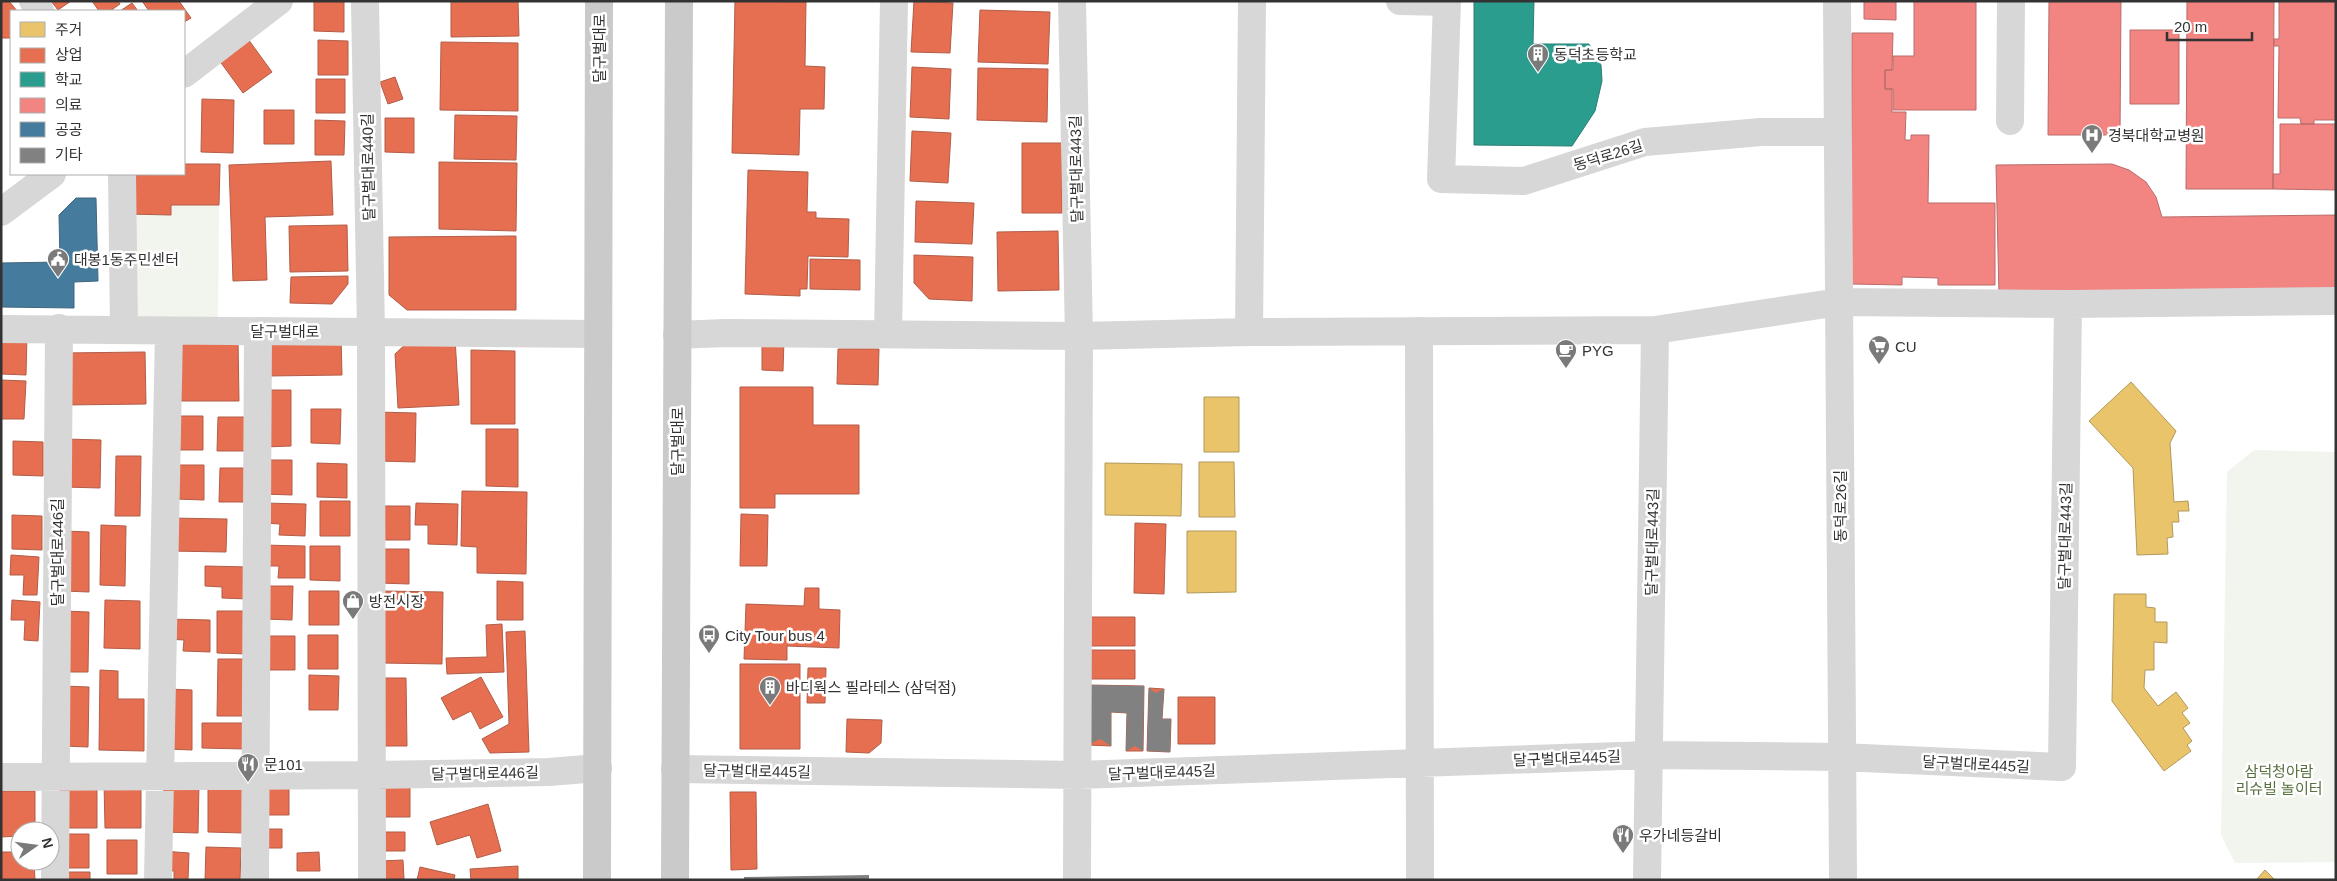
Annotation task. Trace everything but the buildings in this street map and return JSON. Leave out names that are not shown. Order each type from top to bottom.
[{"type":"main road","name":"달구벌대로","points":[[597,880],[599,1]]},
{"type":"main road","name":"달구벌대로","points":[[675,880],[679,1]]},
{"type":"street","points":[[185,73],[279,1]]},
{"type":"street","name":"달구벌대로440길","points":[[364,1],[371,332]]},
{"type":"street","points":[[888,334],[894,1]]},
{"type":"street","name":"달구벌대로443길","points":[[1072,1],[1080,336],[1077,880]]},
{"type":"street","points":[[1248,332],[1252,1]]},
{"type":"street","points":[[1400,1],[1447,2]]},
{"type":"street","name":"동덕로26길","points":[[1837,1],[1843,880]]},
{"type":"street","points":[[2010,121],[2011,1]]},
{"type":"street","name":"동덕로26길","points":[[1447,2],[1441,179],[1524,181],[1645,142],[1761,132],[1837,132]]},
{"type":"street","points":[[1,212],[51,175]]},
{"type":"street","points":[[122,175],[124,330]]},
{"type":"street","points":[[677,335],[725,333],[1080,336],[1248,332],[1655,330],[1839,302],[2068,304],[2336,301]]},
{"type":"street","name":"달구벌대로443길","points":[[2062,768],[2068,304]]},
{"type":"street","name":"달구벌대로446길","points":[[54,880],[59,328]]},
{"type":"street","name":"달구벌대로","points":[[1,329],[598,334]]},
{"type":"street","points":[[158,880],[169,330]]},
{"type":"street","name":"달구벌대로443길","points":[[1650,755],[1655,330]]},
{"type":"street","points":[[255,880],[254,775],[258,331]]},
{"type":"street","points":[[1419,331],[1420,880]]},
{"type":"street","points":[[371,332],[372,880]]},
{"type":"street","points":[[1647,880],[1650,755]]},
{"type":"street","name":"달구벌대로445길","points":[[675,769],[1077,775],[1650,755],[1842,757],[2062,768]]},
{"type":"street","name":"달구벌대로446길","points":[[1,777],[372,775],[549,772],[598,768]]},
{"type":"green space","points":[[171,205],[219,205],[218,331],[124,330],[123,215],[170,215]]},
{"type":"green space","name":"삼덕청아람 리슈빌 놀이터","points":[[2254,450],[2336,452],[2336,862],[2235,863],[2221,835],[2227,472]]},
{"type":"place","name":"동덕초등학교","points":[[1538,73]]},
{"type":"place","name":"경북대학교병원","points":[[2092,154]]},
{"type":"place","name":"대봉1동주민센터","points":[[58,278]]},
{"type":"place","name":"CU","points":[[1879,365]]},
{"type":"place","name":"PYG","points":[[1566,369]]},
{"type":"place","name":"방전시장","points":[[353,620]]},
{"type":"place","name":"City Tour bus 4","points":[[709,654]]},
{"type":"place","name":"바디웍스 필라테스 (삼덕점)","points":[[770,706]]},
{"type":"place","name":"문101","points":[[248,783]]},
{"type":"place","name":"우가네등갈비","points":[[1623,854]]}]
